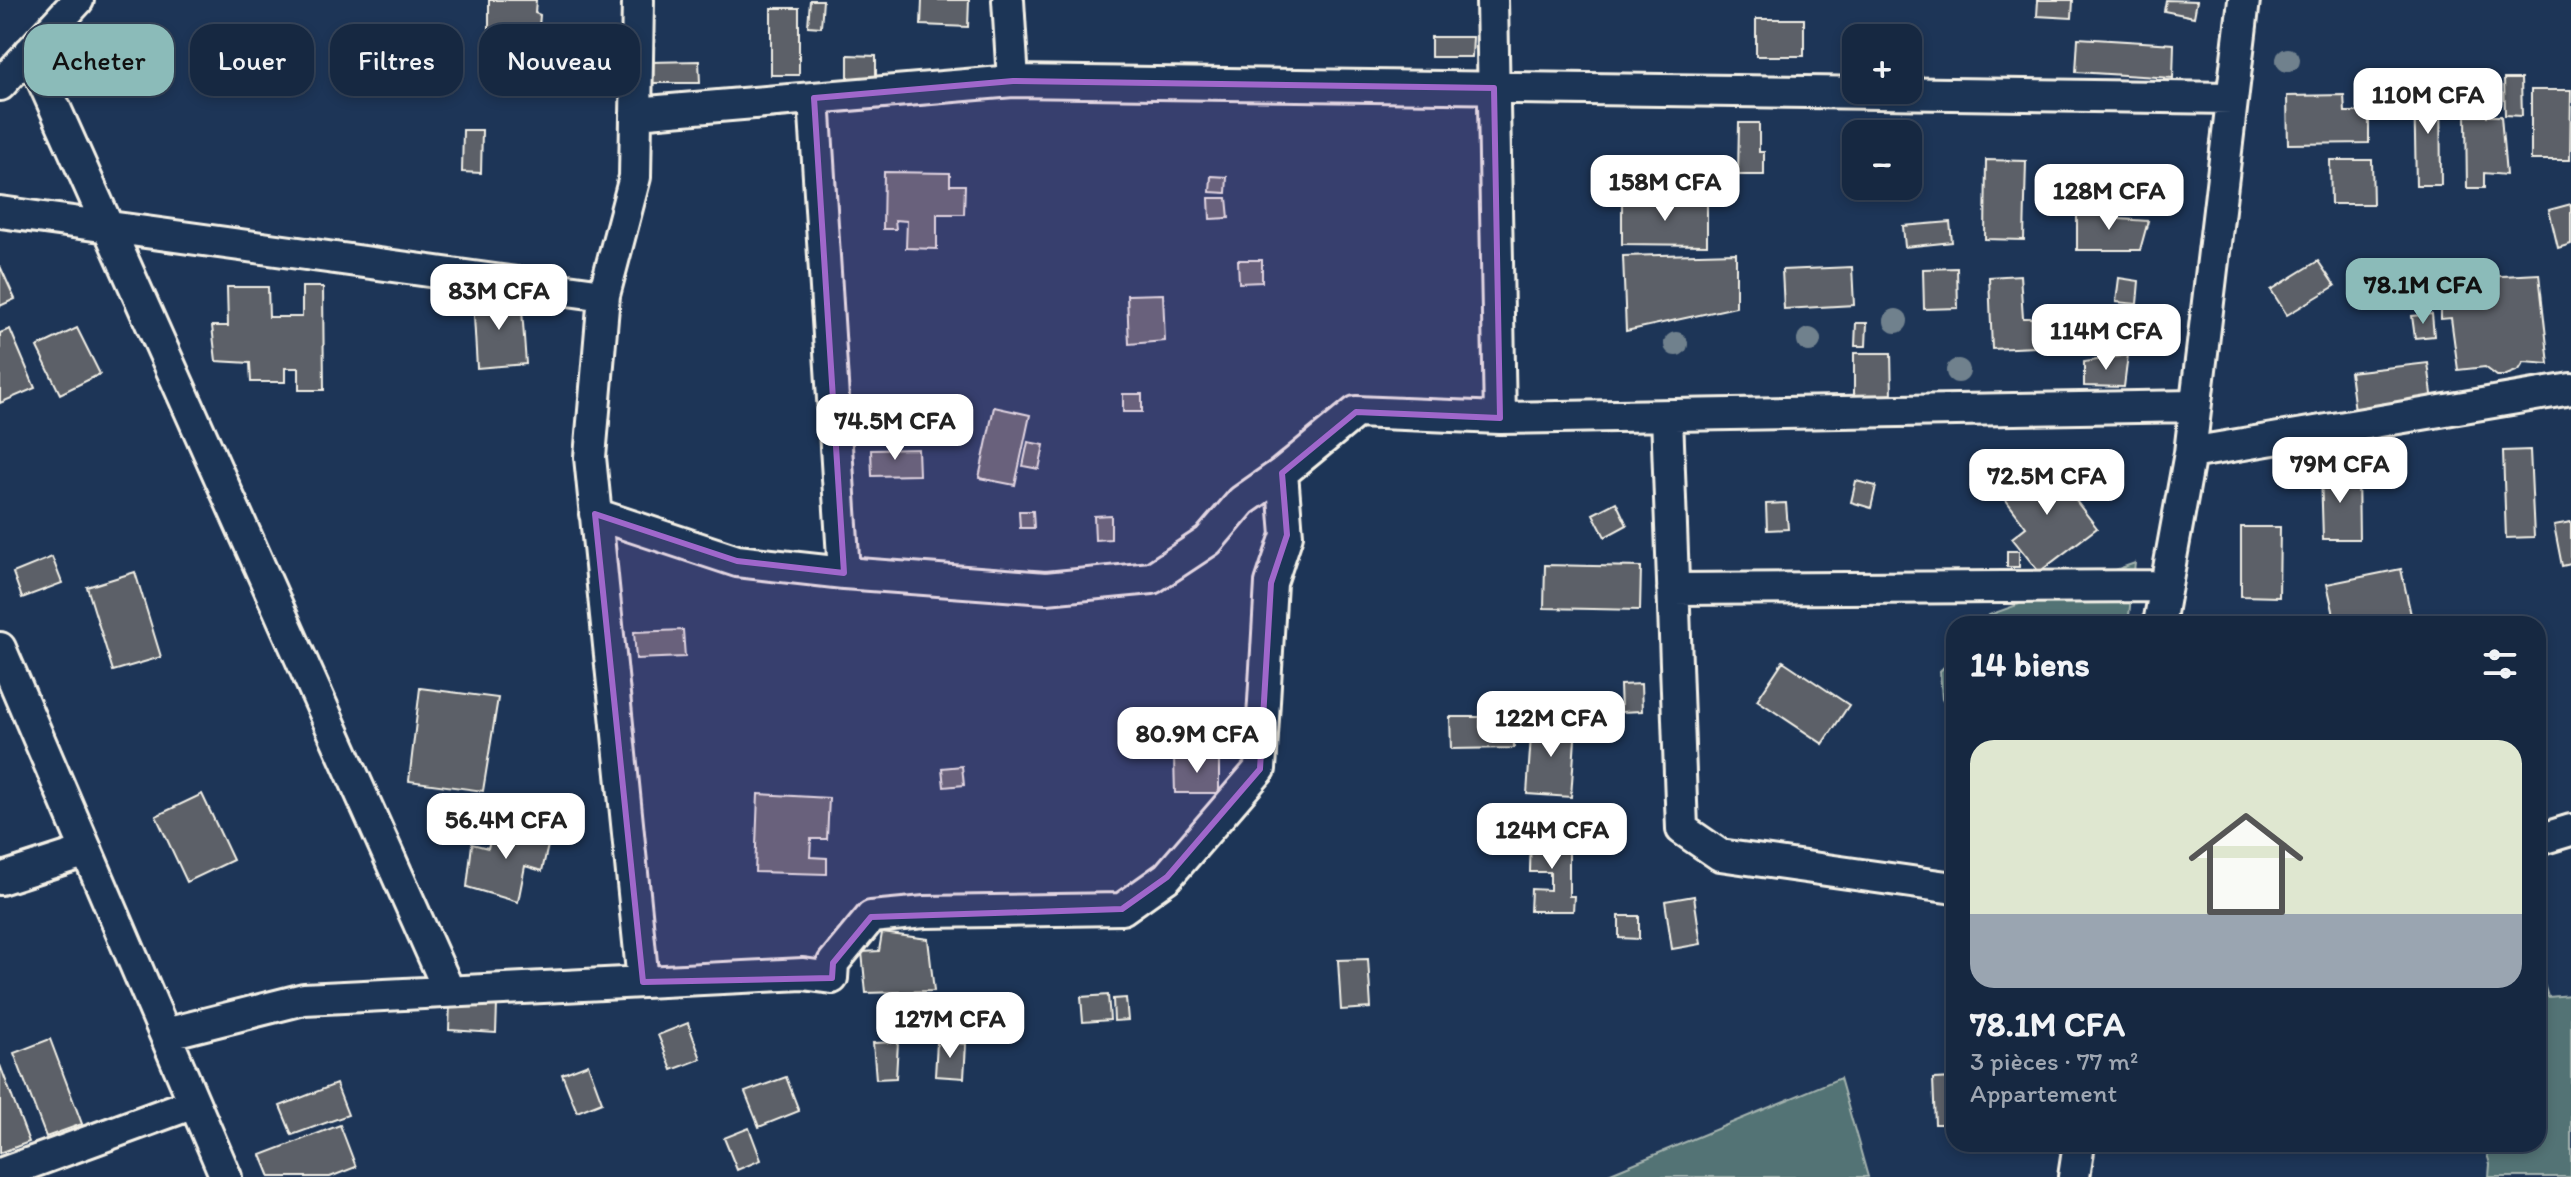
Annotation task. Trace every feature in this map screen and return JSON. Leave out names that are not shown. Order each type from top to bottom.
[{"type":"street","points":[[56,24],[78,0]]},
{"type":"street","points":[[638,0],[635,177],[604,295],[590,457],[643,982]]},
{"type":"street","points":[[1008,0],[1013,81]]},
{"type":"street","points":[[1492,0],[1500,418]]},
{"type":"street","points":[[2160,616],[2190,453],[2244,0]]},
{"type":"street","points":[[0,85],[24,59]]},
{"type":"street","points":[[636,113],[1013,81],[2232,98]]},
{"type":"street","points":[[50,96],[449,991]]},
{"type":"street","points":[[814,98],[844,573]]},
{"type":"street","points":[[0,212],[604,295]]},
{"type":"street","points":[[2190,453],[2571,389]]},
{"type":"street","points":[[595,514],[737,561],[844,573],[1046,588],[1152,578],[1208,541],[1242,501],[1282,473],[1356,412],[1500,418],[2194,406]]},
{"type":"street","points":[[1667,416],[1682,829],[1720,855],[1946,887]]},
{"type":"street","points":[[165,1034],[304,999],[803,974],[832,978],[833,963],[871,917],[925,912],[1023,913],[1122,909],[1167,877],[1260,769],[1271,583],[1287,535],[1282,473]]},
{"type":"street","points":[[1673,589],[2164,586]]},
{"type":"street","points":[[0,648],[226,1177]]},
{"type":"street","points":[[2546,838],[2571,830]]},
{"type":"street","points":[[0,879],[87,851]]},
{"type":"street","points":[[0,1174],[194,1103]]},
{"type":"street","points":[[2074,1177],[2078,1152]]},
{"type":"highlighted area","points":[[1013,81],[1494,88],[1500,418],[1356,412],[1282,473],[1287,535],[1271,583],[1260,769],[1167,877],[1122,909],[871,917],[833,963],[832,978],[643,982],[595,514],[737,561],[844,573],[814,98]]},
{"type":"green space","points":[[2135,563],[2129,616],[1989,615]]},
{"type":"green space","points":[[1946,665],[1946,706],[1942,699],[1940,671]]},
{"type":"green space","points":[[2546,991],[2548,997],[2571,995],[2571,1177],[2489,1177],[2486,1152],[2546,1152]]},
{"type":"green space","points":[[1840,1078],[1868,1177],[1601,1177]]},
{"type":"building","points":[[489,0],[536,0],[535,13],[540,15],[539,24],[489,24]]},
{"type":"building","points":[[810,0],[823,0],[821,27],[808,26]]},
{"type":"building","points":[[922,0],[969,0],[968,27],[921,25]]},
{"type":"building","points":[[2038,0],[2073,0],[2072,18],[2037,16]]},
{"type":"building","points":[[2166,0],[2197,1],[2194,17],[2164,11]]},
{"type":"building","points":[[771,8],[799,8],[799,75],[771,75]]},
{"type":"building","points":[[1756,19],[1804,19],[1804,56],[1756,56]]},
{"type":"building","points":[[1431,37],[1473,37],[1472,57],[1431,57]]},
{"type":"building","points":[[2078,38],[2174,44],[2173,78],[2076,72]]},
{"type":"building","points":[[848,55],[876,56],[876,86],[848,85]]},
{"type":"building","points":[[699,61],[700,83],[651,83],[650,62]]},
{"type":"building","points":[[2504,79],[2521,79],[2522,116],[2505,115]]},
{"type":"building","points":[[2440,88],[2441,185],[2416,185],[2414,89]]},
{"type":"building","points":[[2531,90],[2571,90],[2570,160],[2531,160]]},
{"type":"building","points":[[2344,95],[2345,112],[2369,112],[2369,143],[2288,144],[2287,96]]},
{"type":"building","points":[[2466,116],[2501,116],[2506,175],[2484,173],[2484,188],[2467,188]]},
{"type":"building","points":[[1739,123],[1759,123],[1759,152],[1764,152],[1764,175],[1738,175]]},
{"type":"building","points":[[463,130],[482,130],[481,173],[462,172]]},
{"type":"building","points":[[1986,160],[2026,161],[2024,240],[1985,239]]},
{"type":"building","points":[[2330,160],[2372,160],[2373,204],[2331,204]]},
{"type":"building","points":[[884,172],[950,173],[950,185],[965,185],[964,214],[937,214],[937,249],[906,248],[907,221],[895,220],[896,229],[883,229]]},
{"type":"building","points":[[1211,176],[1227,177],[1226,193],[1210,192]]},
{"type":"building","points":[[1209,198],[1227,198],[1229,218],[1210,219]]},
{"type":"building","points":[[1622,202],[1707,202],[1707,245],[1622,244]]},
{"type":"building","points":[[2571,204],[2571,244],[2558,248],[2549,210]]},
{"type":"building","points":[[2077,211],[2120,214],[2120,219],[2148,221],[2140,250],[2077,250]]},
{"type":"building","points":[[1950,222],[1952,242],[1905,247],[1903,226]]},
{"type":"building","points":[[1736,253],[1736,307],[1626,331],[1623,256]]},
{"type":"building","points":[[1238,260],[1262,260],[1262,282],[1239,283]]},
{"type":"building","points":[[2318,261],[2335,286],[2287,315],[2271,290]]},
{"type":"building","points":[[0,266],[15,299],[0,306]]},
{"type":"building","points":[[1852,267],[1854,305],[1784,309],[1782,270]]},
{"type":"building","points":[[1957,268],[1958,308],[1924,309],[1923,269]]},
{"type":"building","points":[[2539,274],[2549,364],[2524,362],[2519,370],[2504,376],[2497,376],[2485,367],[2458,370],[2451,318],[2441,319],[2441,296],[2488,294],[2484,277]]},
{"type":"building","points":[[2020,275],[2023,318],[2033,318],[2035,347],[1992,349],[1989,277]]},
{"type":"building","points":[[2119,278],[2139,281],[2137,304],[2116,302]]},
{"type":"building","points":[[227,287],[268,287],[269,317],[302,317],[302,287],[323,287],[324,390],[299,390],[299,368],[285,368],[285,382],[251,382],[250,363],[216,361],[212,326],[228,326]]},
{"type":"building","points":[[1163,294],[1165,341],[1129,344],[1127,295]]},
{"type":"building","points":[[521,296],[526,364],[477,368],[473,299]]},
{"type":"building","points":[[2432,314],[2434,336],[2415,338],[2412,316]]},
{"type":"building","points":[[1856,323],[1867,323],[1866,346],[1855,346]]},
{"type":"building","points":[[77,328],[100,374],[60,394],[37,347]]},
{"type":"building","points":[[10,329],[35,388],[0,403],[0,333]]},
{"type":"building","points":[[1854,353],[1891,353],[1892,397],[1854,398]]},
{"type":"building","points":[[2128,355],[2124,387],[2084,386],[2084,362]]},
{"type":"building","points":[[2428,363],[2433,402],[2355,411],[2350,372]]},
{"type":"building","points":[[1123,394],[1142,394],[1142,412],[1123,412]]},
{"type":"building","points":[[994,407],[1030,415],[1015,485],[979,478]]},
{"type":"building","points":[[1028,442],[1044,445],[1039,469],[1023,466]]},
{"type":"building","points":[[918,449],[919,475],[872,476],[871,450]]},
{"type":"building","points":[[2530,450],[2534,537],[2506,538],[2503,451]]},
{"type":"building","points":[[2032,462],[2040,473],[2049,466],[2097,528],[2039,572],[2012,538],[2026,527],[2003,496],[2023,482],[2016,474]]},
{"type":"building","points":[[2358,471],[2359,539],[2323,539],[2321,472]]},
{"type":"building","points":[[1856,481],[1876,486],[1871,508],[1851,502]]},
{"type":"building","points":[[1616,502],[1627,525],[1605,537],[1593,514]]},
{"type":"building","points":[[1786,503],[1788,529],[1767,530],[1766,504]]},
{"type":"building","points":[[1019,511],[1033,511],[1034,528],[1020,528]]},
{"type":"building","points":[[1111,515],[1111,539],[1095,540],[1094,516]]},
{"type":"building","points":[[2571,522],[2571,564],[2562,566],[2554,525]]},
{"type":"building","points":[[2241,527],[2280,527],[2279,597],[2241,596]]},
{"type":"building","points":[[2007,551],[2019,551],[2019,567],[2007,567]]},
{"type":"building","points":[[52,557],[62,583],[22,598],[13,573]]},
{"type":"building","points":[[1545,565],[1641,567],[1640,610],[1544,608]]},
{"type":"building","points":[[2401,569],[2411,616],[2334,616],[2327,584]]},
{"type":"building","points":[[135,572],[161,657],[113,671],[87,587]]},
{"type":"building","points":[[683,630],[685,657],[636,659],[634,632]]},
{"type":"building","points":[[1783,661],[1849,705],[1823,744],[1757,700]]},
{"type":"building","points":[[1641,684],[1642,711],[1621,712],[1620,685]]},
{"type":"building","points":[[420,688],[498,698],[483,791],[409,781]]},
{"type":"building","points":[[1495,712],[1513,712],[1514,748],[1451,749],[1450,717],[1480,717],[1480,728],[1496,727]]},
{"type":"building","points":[[1532,721],[1576,725],[1571,797],[1527,794]]},
{"type":"building","points":[[1174,758],[1219,758],[1219,793],[1175,793]]},
{"type":"building","points":[[962,766],[964,785],[944,787],[942,768]]},
{"type":"building","points":[[202,794],[233,860],[187,882],[156,816]]},
{"type":"building","points":[[758,794],[829,798],[827,839],[811,839],[810,857],[827,858],[827,874],[755,872]]},
{"type":"building","points":[[495,822],[550,837],[542,871],[525,866],[518,902],[467,887],[472,844],[488,848]]},
{"type":"building","points":[[1531,833],[1574,833],[1573,850],[1569,850],[1569,896],[1574,896],[1573,911],[1530,911],[1531,889],[1550,890],[1550,872],[1530,872]]},
{"type":"building","points":[[1694,896],[1701,944],[1672,949],[1665,901]]},
{"type":"building","points":[[1619,916],[1639,916],[1639,939],[1619,938]]},
{"type":"building","points":[[882,933],[928,939],[934,991],[866,993],[862,952],[879,951]]},
{"type":"building","points":[[1368,959],[1371,1008],[1341,1010],[1338,960]]},
{"type":"building","points":[[1108,995],[1110,1020],[1083,1022],[1081,997]]},
{"type":"building","points":[[1126,998],[1128,1020],[1114,1021],[1113,999]]},
{"type":"building","points":[[450,1001],[497,1004],[496,1033],[449,1030]]},
{"type":"building","points":[[688,1023],[701,1059],[672,1070],[658,1035]]},
{"type":"building","points":[[50,1039],[82,1124],[46,1137],[14,1053]]},
{"type":"building","points":[[898,1042],[896,1078],[876,1079],[873,1043]]},
{"type":"building","points":[[937,1042],[966,1044],[964,1078],[935,1076]]},
{"type":"building","points":[[588,1064],[602,1102],[577,1112],[562,1074]]},
{"type":"building","points":[[0,1065],[29,1142],[0,1153]]},
{"type":"building","points":[[786,1077],[799,1111],[759,1127],[745,1092]]},
{"type":"building","points":[[1946,1078],[1946,1124],[1935,1124],[1933,1079]]},
{"type":"building","points":[[336,1084],[348,1115],[292,1135],[280,1106]]},
{"type":"building","points":[[340,1125],[356,1167],[330,1177],[270,1177],[261,1155]]},
{"type":"building","points":[[749,1128],[761,1160],[737,1170],[724,1138]]}]
